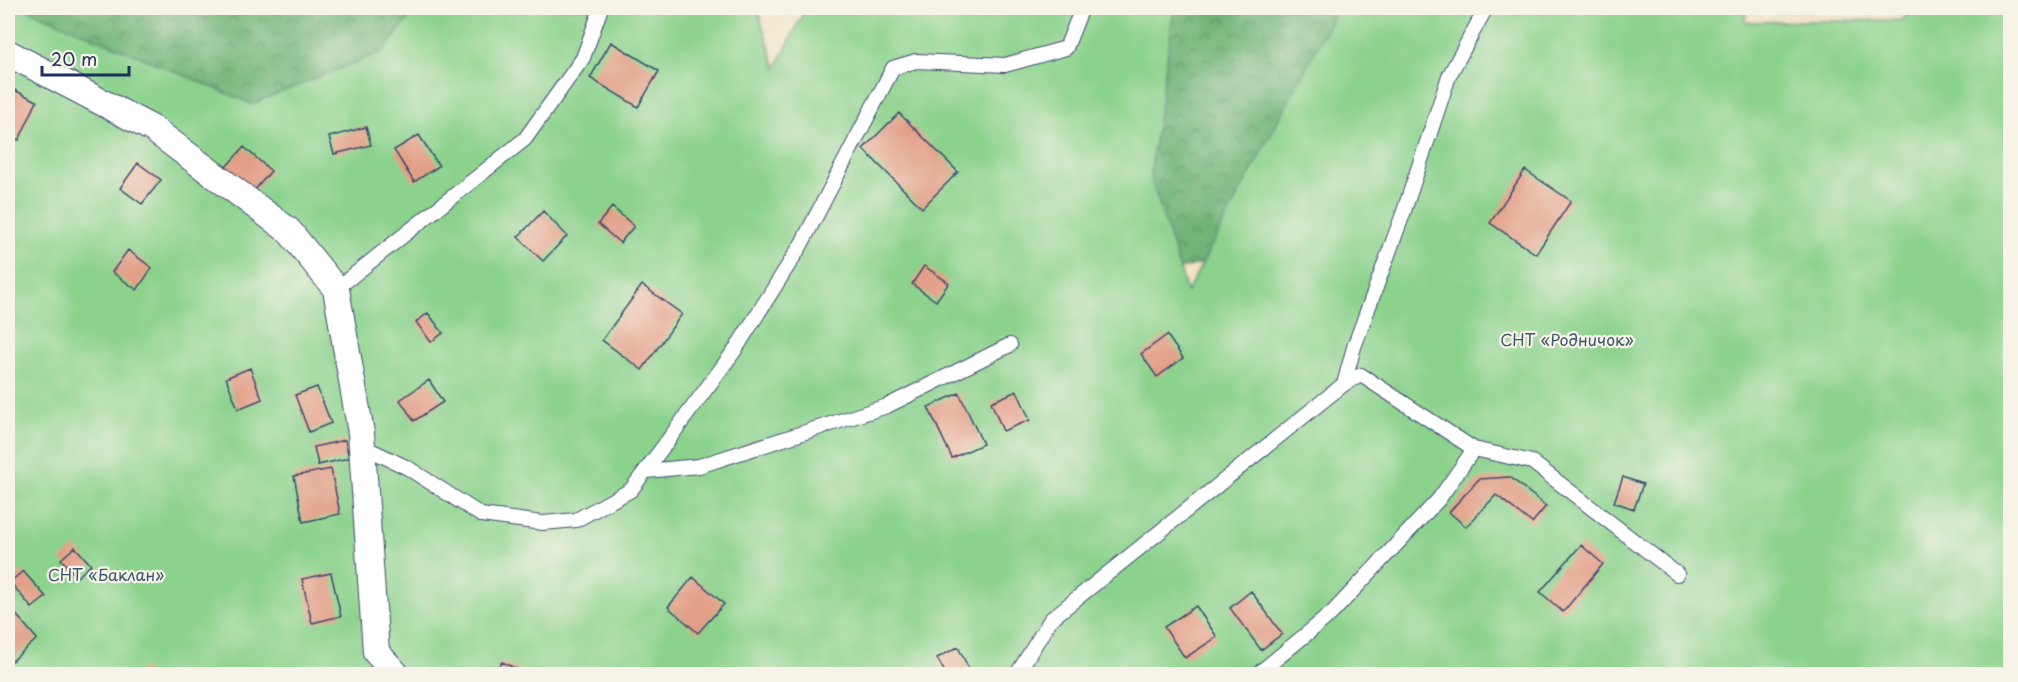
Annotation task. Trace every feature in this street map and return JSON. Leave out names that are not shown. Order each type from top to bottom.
[{"type":"street","points":[[8,53],[153,129],[289,231],[336,290],[362,446],[376,652],[396,675]]},
{"type":"lane","points":[[336,290],[525,138],[584,58],[601,8]]},
{"type":"lane","points":[[362,446],[408,468],[481,515],[543,523],[576,520],[631,490],[735,350],[801,245],[893,68],[916,61],[1005,65],[1066,48],[1082,8]]},
{"type":"lane","points":[[1344,384],[1354,347],[1403,214],[1449,76],[1486,8]]},
{"type":"lane","points":[[646,471],[699,466],[887,406],[1010,345]]},
{"type":"lane","points":[[1017,675],[1051,620],[1344,384],[1361,375],[1474,449],[1532,462],[1677,574]]},
{"type":"lane","points":[[1258,675],[1332,613],[1439,499],[1474,449]]},
{"type":"green space","name":"СНТ «Родничок»","points":[[8,8],[24,8],[252,104],[384,51],[416,8],[757,8],[776,68],[806,8],[1174,8],[1150,175],[1187,292],[1338,8],[1747,8],[1745,22],[1902,20],[1916,8],[2010,8],[2010,674],[8,674]]},
{"type":"green space","points":[[17,8],[450,8],[387,101],[225,144]]},
{"type":"green space","points":[[1159,8],[1345,8],[1246,252],[1085,293]]},
{"type":"building","points":[[611,42],[659,71],[638,107],[590,78]]},
{"type":"building","points":[[8,87],[37,101],[19,140],[8,135]]},
{"type":"building","points":[[899,113],[958,172],[922,208],[863,149]]},
{"type":"building","points":[[366,127],[371,145],[334,154],[329,137]]},
{"type":"building","points":[[419,135],[439,166],[414,182],[394,150]]},
{"type":"building","points":[[244,147],[271,171],[253,192],[225,168]]},
{"type":"building","points":[[138,163],[161,180],[142,204],[120,188]]},
{"type":"building","points":[[1525,170],[1571,201],[1536,254],[1490,223]]},
{"type":"building","points":[[612,207],[634,226],[620,243],[598,224]]},
{"type":"building","points":[[543,211],[567,236],[543,261],[518,237]]},
{"type":"building","points":[[128,250],[152,268],[137,290],[112,272]]},
{"type":"building","points":[[924,266],[949,283],[936,301],[912,284]]},
{"type":"building","points":[[642,285],[682,314],[642,370],[602,340]]},
{"type":"building","points":[[428,313],[443,333],[431,342],[416,322]]},
{"type":"building","points":[[1167,335],[1183,358],[1157,377],[1141,354]]},
{"type":"building","points":[[250,368],[262,399],[238,409],[226,378]]},
{"type":"building","points":[[429,380],[443,402],[414,421],[400,400]]},
{"type":"building","points":[[317,387],[331,423],[309,432],[295,395]]},
{"type":"building","points":[[1017,391],[1030,420],[1003,431],[991,402]]},
{"type":"building","points":[[959,393],[983,444],[952,458],[928,407]]},
{"type":"building","points":[[345,440],[349,458],[318,465],[314,447]]},
{"type":"building","points":[[331,469],[340,514],[303,522],[294,476]]},
{"type":"building","points":[[1510,477],[1546,506],[1532,523],[1496,495],[1466,527],[1449,512],[1479,479]]},
{"type":"building","points":[[1623,477],[1643,484],[1634,509],[1614,502]]},
{"type":"building","points":[[1581,545],[1603,564],[1563,612],[1540,592]]},
{"type":"building","points":[[75,547],[91,565],[77,577],[61,559]]},
{"type":"building","points":[[23,571],[46,597],[32,608],[10,582]]},
{"type":"building","points":[[331,573],[341,616],[312,623],[302,579]]},
{"type":"building","points":[[693,577],[724,604],[698,633],[668,607]]},
{"type":"building","points":[[1251,591],[1282,634],[1261,650],[1230,608]]},
{"type":"building","points":[[8,605],[37,639],[12,661],[8,656]]},
{"type":"building","points":[[1196,606],[1217,637],[1185,658],[1164,627]]},
{"type":"building","points":[[958,647],[971,673],[946,674],[937,658]]},
{"type":"building","points":[[502,662],[527,674],[496,674]]},
{"type":"building","points":[[143,668],[149,674],[135,674]]},
{"type":"park label","name":"СНТ «Баклан»","points":[[106,575]]}]
